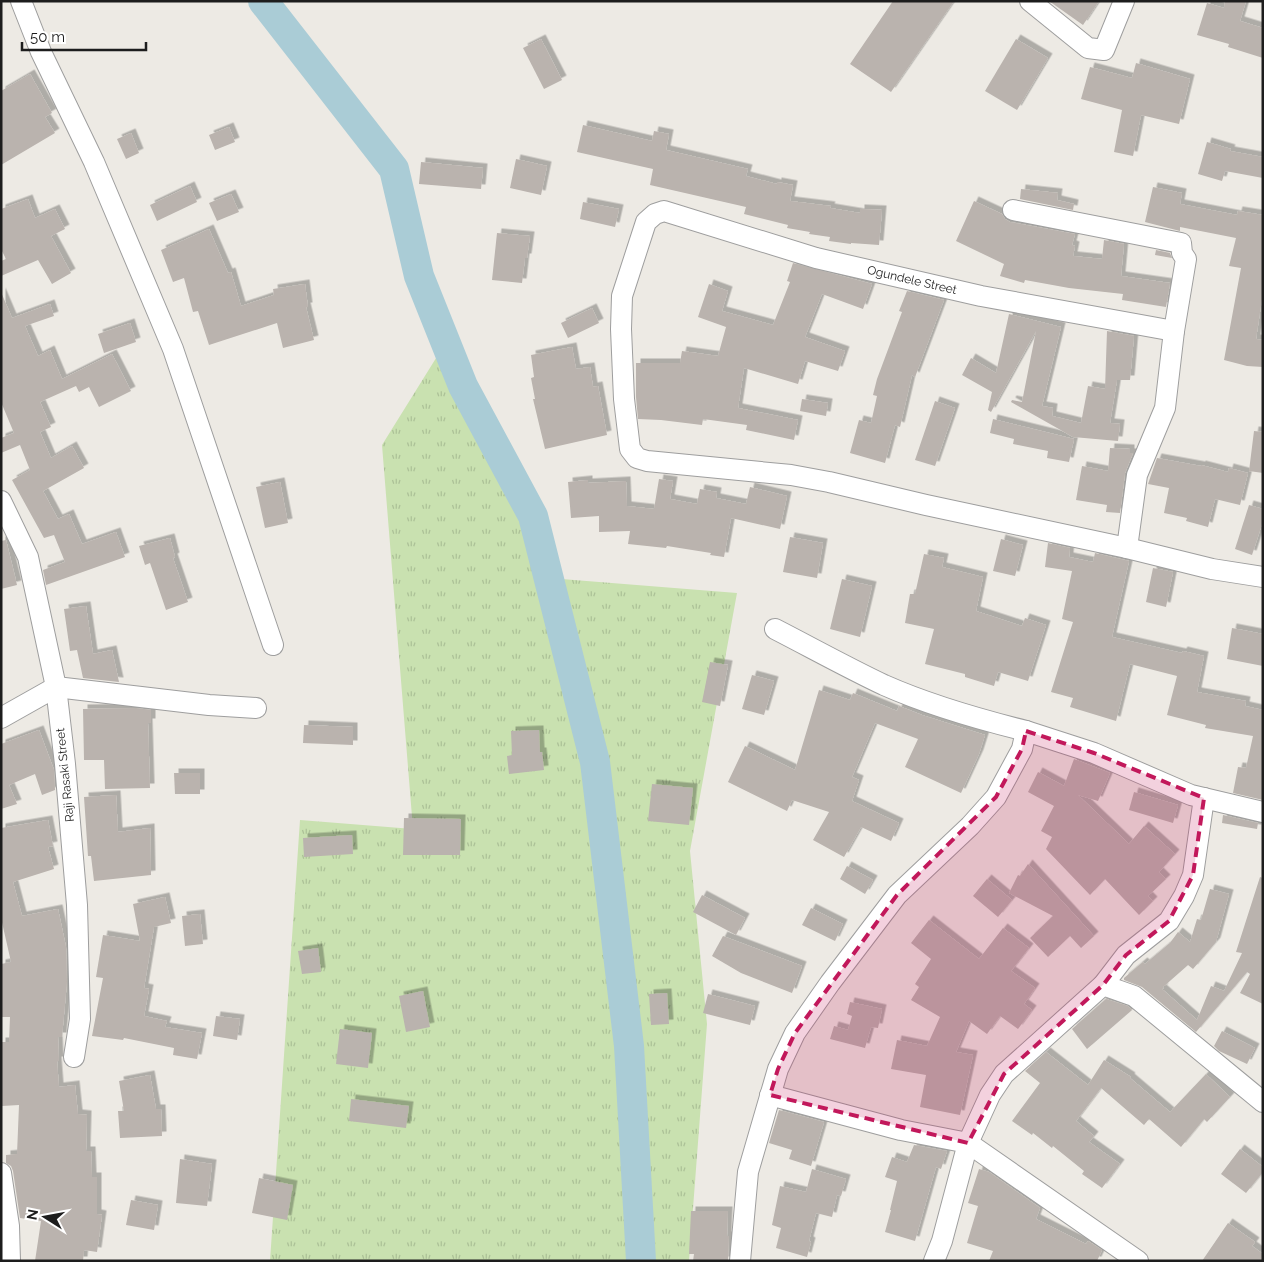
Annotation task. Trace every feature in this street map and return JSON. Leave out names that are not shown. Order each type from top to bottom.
[{"type":"street","points":[[21,1],[41,52],[94,162],[173,349],[273,645]]},
{"type":"street","points":[[1030,1],[1088,48],[1104,50],[1124,1]]},
{"type":"street","points":[[1013,210],[1181,243],[1182,253],[1186,259],[1174,331],[1165,408],[1137,475],[1127,548],[1212,568],[1258,577],[1263,576]]},
{"type":"street","name":"Ogundele Street","points":[[1127,548],[819,480],[791,475],[647,461],[637,458],[630,449],[624,399],[621,329],[622,296],[646,222],[655,214],[664,211],[816,258],[981,296],[1174,331]]},
{"type":"street","name":"Raji Rasaki Street","points":[[1,501],[28,557],[56,687],[65,764],[77,905],[80,1018],[74,1057]]},
{"type":"street","points":[[775,630],[915,698],[1094,753],[1191,795],[1263,812]]},
{"type":"street","points":[[1,718],[56,687],[209,705],[256,708]]},
{"type":"street","points":[[740,1261],[748,1172],[778,1069],[795,1033],[830,983],[897,895],[970,826],[996,797],[1022,749],[1026,732]]},
{"type":"street","points":[[934,1261],[942,1241],[968,1143],[990,1096],[1004,1074],[1103,985],[1126,955],[1169,921],[1184,896],[1193,875],[1204,798]]},
{"type":"street","points":[[1103,985],[1134,996],[1263,1102]]},
{"type":"street","points":[[770,1095],[901,1130],[968,1143],[1138,1261]]},
{"type":"street","points":[[1,1173],[9,1226],[10,1261]]},
{"type":"highlighted area","points":[[1026,731],[1094,753],[1204,798],[1193,875],[1169,921],[1126,955],[1103,985],[1004,1074],[968,1143],[770,1095],[778,1069],[795,1033],[897,895],[996,797],[1022,749]]},
{"type":"green space","points":[[451,334],[549,578],[737,593],[690,851],[707,1024],[689,1261],[270,1261],[300,820],[413,829],[382,445]]},
{"type":"building","points":[[893,1],[954,1],[891,92],[850,64]]},
{"type":"building","points":[[1049,1],[1099,1],[1083,25]]},
{"type":"building","points":[[1225,1],[1246,1],[1240,21],[1263,28],[1263,58],[1228,47],[1229,44],[1197,35],[1207,3],[1224,8]]},
{"type":"building","points":[[541,39],[562,80],[544,89],[523,48]]},
{"type":"building","points":[[1016,39],[1048,58],[1017,110],[985,91]]},
{"type":"building","points":[[1136,63],[1190,79],[1179,124],[1141,115],[1133,156],[1114,152],[1122,110],[1081,99],[1090,67],[1132,78]]},
{"type":"building","points":[[30,74],[52,113],[45,117],[55,133],[1,165],[1,91]]},
{"type":"building","points":[[583,125],[652,141],[654,131],[669,134],[666,150],[748,169],[746,176],[777,184],[777,182],[793,185],[790,201],[831,206],[830,208],[860,213],[860,209],[882,210],[879,245],[829,241],[830,237],[809,234],[810,232],[787,228],[788,225],[744,214],[746,207],[650,185],[653,169],[577,152]]},
{"type":"building","points":[[229,127],[235,142],[215,150],[209,135]]},
{"type":"building","points":[[131,133],[139,153],[126,159],[117,139]]},
{"type":"building","points":[[1207,142],[1231,149],[1230,151],[1263,157],[1263,178],[1225,171],[1222,181],[1198,174]]},
{"type":"building","points":[[516,159],[547,166],[541,195],[510,188]]},
{"type":"building","points":[[421,162],[483,168],[481,189],[419,184]]},
{"type":"building","points":[[190,186],[197,202],[157,221],[150,205]]},
{"type":"building","points":[[1153,187],[1182,193],[1180,204],[1237,215],[1238,211],[1263,215],[1263,292],[1256,339],[1263,340],[1263,367],[1247,366],[1224,360],[1241,268],[1229,266],[1236,238],[1180,227],[1180,231],[1145,222]]},
{"type":"building","points":[[1021,189],[1058,193],[1057,200],[1074,204],[1073,210],[1020,199]]},
{"type":"building","points":[[231,194],[239,212],[217,221],[209,203]]},
{"type":"building","points":[[28,199],[35,218],[55,209],[65,229],[51,236],[71,273],[52,284],[38,260],[1,276],[1,261],[6,259],[1,249],[1,209]]},
{"type":"building","points":[[974,201],[1002,214],[1010,222],[1075,234],[1072,245],[1075,246],[1073,256],[1102,259],[1104,240],[1124,244],[1121,276],[1170,283],[1166,307],[1122,300],[1123,294],[1069,288],[1025,280],[1024,283],[1000,276],[1004,264],[956,241]]},
{"type":"building","points":[[583,202],[619,209],[615,227],[580,219]]},
{"type":"building","points":[[209,229],[228,273],[231,272],[241,306],[274,295],[273,289],[305,284],[308,307],[306,307],[314,340],[283,348],[277,323],[209,345],[198,311],[193,312],[184,278],[173,282],[161,250]]},
{"type":"building","points":[[497,233],[530,236],[522,283],[492,280]]},
{"type":"building","points":[[1156,250],[1170,253],[1172,258],[1155,255]]},
{"type":"building","points":[[793,263],[872,284],[863,309],[822,294],[805,337],[845,351],[838,371],[805,361],[798,384],[744,368],[738,408],[798,420],[794,440],[746,430],[747,425],[703,419],[702,425],[638,419],[636,363],[680,363],[682,351],[718,356],[726,327],[698,317],[709,284],[728,291],[722,311],[773,325],[790,282],[787,281]]},
{"type":"building","points":[[907,291],[944,300],[915,377],[912,375],[900,427],[895,425],[885,463],[850,453],[859,420],[871,423],[877,396],[873,395],[877,379],[902,312],[899,311]]},
{"type":"building","points":[[1,292],[12,318],[50,304],[54,316],[25,326],[38,356],[50,350],[62,379],[112,354],[131,391],[99,407],[89,387],[79,392],[76,386],[40,402],[51,427],[40,432],[51,458],[72,446],[84,468],[43,491],[58,519],[69,514],[82,544],[116,532],[125,557],[46,585],[43,570],[65,562],[54,535],[44,538],[12,480],[30,470],[20,445],[1,453],[1,438],[14,433],[1,402]]},
{"type":"building","points":[[592,308],[599,323],[568,338],[561,323]]},
{"type":"building","points":[[1009,314],[1061,327],[1042,406],[1053,408],[1052,416],[1081,423],[1088,386],[1105,389],[1107,331],[1134,336],[1130,380],[1117,380],[1110,423],[1120,424],[1118,441],[1073,437],[1011,402],[1012,400],[1022,402],[1036,331],[991,412],[988,410],[992,392],[962,375],[971,358],[996,373]]},
{"type":"building","points":[[130,323],[136,342],[104,353],[98,334]]},
{"type":"building","points":[[572,347],[576,369],[590,367],[593,387],[598,386],[607,435],[545,449],[533,399],[535,399],[531,378],[534,377],[531,355]]},
{"type":"building","points":[[802,399],[828,403],[826,416],[800,411]]},
{"type":"building","points":[[935,401],[955,408],[935,466],[915,460]]},
{"type":"building","points":[[993,419],[1074,439],[1069,462],[1047,458],[1048,451],[1013,444],[1014,439],[990,433]]},
{"type":"building","points":[[1254,431],[1263,432],[1263,473],[1249,471]]},
{"type":"building","points":[[1110,448],[1130,449],[1130,453],[1133,453],[1125,473],[1120,513],[1106,512],[1107,505],[1076,500],[1082,466],[1108,471]]},
{"type":"building","points":[[1157,458],[1201,465],[1228,472],[1229,468],[1248,473],[1240,505],[1215,499],[1208,527],[1186,521],[1187,518],[1164,513],[1169,488],[1148,484]]},
{"type":"building","points":[[659,479],[673,481],[670,499],[697,504],[700,489],[717,492],[716,498],[746,504],[750,487],[787,496],[780,529],[731,518],[724,557],[667,546],[666,548],[628,544],[630,531],[599,532],[599,516],[571,518],[568,482],[588,480],[588,483],[626,481],[627,506],[654,509]]},
{"type":"building","points":[[280,482],[288,523],[265,528],[256,487]]},
{"type":"building","points":[[1249,505],[1263,509],[1263,521],[1252,555],[1235,549]]},
{"type":"building","points":[[790,537],[823,543],[817,578],[783,572]]},
{"type":"building","points":[[170,538],[175,557],[173,558],[188,602],[166,610],[150,563],[145,565],[139,546]]},
{"type":"building","points":[[1001,539],[1023,545],[1015,576],[993,571]]},
{"type":"building","points":[[6,540],[17,585],[1,589],[1,541]]},
{"type":"building","points":[[1048,543],[1070,548],[1069,557],[1093,562],[1095,553],[1129,561],[1112,637],[1182,653],[1183,651],[1204,656],[1197,692],[1246,701],[1245,706],[1263,710],[1263,800],[1233,793],[1238,767],[1246,768],[1253,736],[1205,728],[1206,725],[1167,715],[1177,676],[1130,664],[1116,721],[1070,707],[1073,698],[1051,692],[1073,622],[1062,619],[1072,571],[1045,567]]},
{"type":"building","points":[[924,554],[944,558],[942,567],[983,577],[976,611],[1022,626],[1025,618],[1046,625],[1028,681],[998,672],[994,686],[965,677],[965,674],[925,664],[934,629],[905,623],[910,594],[915,594]]},
{"type":"building","points":[[1153,568],[1173,572],[1166,607],[1146,602]]},
{"type":"building","points":[[842,579],[872,586],[860,637],[830,629]]},
{"type":"building","points":[[86,606],[93,654],[112,650],[119,682],[83,678],[77,650],[70,651],[64,609]]},
{"type":"building","points":[[1232,628],[1263,634],[1263,666],[1227,659]]},
{"type":"building","points":[[710,662],[728,665],[720,706],[702,702]]},
{"type":"building","points":[[752,675],[774,681],[764,715],[742,709]]},
{"type":"building","points":[[819,690],[850,700],[853,693],[897,711],[899,706],[985,735],[979,754],[961,793],[905,767],[918,739],[875,723],[852,777],[859,780],[852,801],[899,823],[891,841],[861,827],[844,857],[813,840],[829,812],[792,800],[787,811],[728,782],[745,746],[795,770]]},
{"type":"building","points":[[136,708],[151,710],[151,723],[148,723],[150,788],[105,789],[104,760],[84,760],[83,709]]},
{"type":"building","points":[[304,725],[353,727],[353,745],[303,743]]},
{"type":"building","points":[[39,730],[54,770],[55,790],[42,795],[35,774],[9,785],[17,804],[1,809],[1,744]]},
{"type":"building","points":[[539,730],[540,752],[542,752],[544,770],[509,774],[507,756],[512,755],[511,731]]},
{"type":"building","points":[[1074,759],[1110,773],[1098,801],[1078,795],[1129,844],[1144,826],[1175,854],[1159,872],[1166,879],[1148,896],[1153,901],[1139,915],[1105,879],[1090,895],[1046,849],[1052,837],[1041,831],[1054,806],[1028,792],[1038,772],[1064,786]]},
{"type":"building","points":[[174,773],[200,773],[200,794],[175,794]]},
{"type":"building","points":[[652,784],[693,788],[689,825],[648,821]]},
{"type":"building","points":[[1134,792],[1178,805],[1173,823],[1129,810]]},
{"type":"building","points":[[116,795],[118,832],[150,828],[151,875],[94,881],[91,856],[88,856],[84,797]]},
{"type":"building","points":[[1223,815],[1258,823],[1257,829],[1222,823]]},
{"type":"building","points":[[404,818],[461,819],[460,855],[403,855]]},
{"type":"building","points":[[48,820],[53,846],[48,847],[54,869],[13,882],[22,916],[58,909],[66,947],[67,982],[62,1037],[58,1037],[59,1087],[75,1085],[78,1114],[87,1115],[86,1151],[91,1151],[92,1177],[97,1177],[97,1214],[102,1215],[97,1252],[84,1250],[83,1261],[35,1261],[41,1221],[20,1218],[13,1171],[11,1166],[6,1163],[6,1155],[17,1154],[19,1105],[2,1106],[1,1094],[1,1042],[9,1042],[10,1017],[1,1017],[1,964],[11,962],[1,918],[1,828]]},
{"type":"building","points":[[352,835],[353,854],[304,857],[303,838]]},
{"type":"building","points":[[1028,864],[1094,936],[1081,948],[1070,936],[1048,957],[1030,938],[1053,916],[1009,893],[1018,875],[1020,876]]},
{"type":"building","points":[[847,866],[873,880],[865,894],[840,879]]},
{"type":"building","points":[[1260,877],[1263,878],[1263,1004],[1240,993],[1250,974],[1247,972],[1196,1032],[1142,987],[1124,980],[1143,962],[1145,964],[1170,943],[1178,932],[1190,942],[1197,919],[1201,920],[1210,889],[1229,894],[1216,942],[1193,969],[1188,965],[1162,989],[1197,1020],[1211,986],[1224,991],[1242,953],[1236,952]]},
{"type":"building","points":[[987,879],[1012,900],[998,917],[973,896]]},
{"type":"building","points":[[702,895],[745,918],[736,935],[693,912]]},
{"type":"building","points":[[165,897],[171,923],[154,927],[144,988],[149,989],[144,1016],[167,1021],[165,1027],[202,1033],[197,1059],[173,1055],[174,1048],[124,1038],[123,1040],[92,1036],[103,978],[96,977],[103,935],[140,941],[133,904]]},
{"type":"building","points":[[811,908],[843,924],[835,941],[802,925]]},
{"type":"building","points":[[200,914],[203,944],[185,946],[182,916]]},
{"type":"building","points":[[929,920],[979,959],[1003,928],[1029,948],[1011,971],[1035,988],[1024,1004],[1032,1010],[1018,1029],[1000,1016],[987,1034],[969,1021],[956,1052],[973,1055],[960,1115],[920,1107],[926,1075],[891,1069],[897,1040],[927,1046],[940,1017],[911,1000],[919,987],[915,984],[931,959],[911,943]]},
{"type":"building","points":[[723,936],[802,966],[792,993],[741,973],[712,956]]},
{"type":"building","points":[[318,948],[321,972],[302,974],[298,951]]},
{"type":"building","points":[[423,991],[430,1027],[406,1032],[399,996]]},
{"type":"building","points":[[667,993],[669,1024],[651,1025],[649,994]]},
{"type":"building","points":[[708,994],[755,1006],[750,1025],[703,1013]]},
{"type":"building","points":[[1106,999],[1128,1006],[1132,1010],[1087,1049],[1072,1029]]},
{"type":"building","points":[[850,1002],[882,1009],[878,1028],[871,1027],[865,1048],[830,1039],[834,1026],[848,1030],[852,1016],[847,1014]]},
{"type":"building","points":[[216,1016],[240,1019],[237,1040],[213,1036]]},
{"type":"building","points":[[340,1029],[372,1033],[368,1068],[336,1064]]},
{"type":"building","points":[[1222,1031],[1255,1048],[1247,1064],[1219,1051],[1214,1046]]},
{"type":"building","points":[[1046,1052],[1088,1085],[1104,1060],[1131,1077],[1170,1112],[1206,1074],[1230,1097],[1207,1122],[1204,1119],[1181,1147],[1149,1119],[1144,1125],[1101,1088],[1076,1121],[1094,1136],[1089,1142],[1120,1164],[1102,1188],[1082,1174],[1084,1171],[1053,1146],[1052,1148],[1033,1133],[1032,1135],[1012,1121],[1040,1083],[1025,1071]]},
{"type":"building","points":[[150,1075],[156,1109],[161,1109],[162,1136],[120,1138],[118,1111],[124,1111],[119,1081]]},
{"type":"building","points":[[351,1099],[409,1106],[406,1128],[349,1121]]},
{"type":"building","points":[[779,1110],[824,1122],[811,1166],[789,1159],[792,1150],[769,1143]]},
{"type":"building","points":[[914,1145],[947,1151],[941,1169],[936,1167],[915,1241],[885,1232],[897,1181],[885,1177],[892,1157],[907,1162]]},
{"type":"building","points":[[1240,1149],[1263,1167],[1263,1172],[1246,1193],[1221,1174]]},
{"type":"building","points":[[180,1159],[212,1164],[207,1206],[176,1203]]},
{"type":"building","points":[[812,1169],[846,1179],[841,1196],[837,1195],[832,1217],[816,1213],[807,1257],[776,1248],[781,1228],[772,1225],[780,1186],[806,1192]]},
{"type":"building","points":[[979,1169],[989,1172],[1040,1208],[1036,1219],[1086,1244],[1088,1241],[1102,1250],[1097,1261],[989,1261],[993,1251],[967,1243],[978,1206],[968,1203]]},
{"type":"building","points":[[259,1178],[293,1185],[287,1220],[252,1213]]},
{"type":"building","points":[[131,1200],[158,1205],[154,1230],[126,1225]]},
{"type":"building","points":[[691,1211],[728,1211],[728,1261],[693,1261],[694,1254],[689,1254]]},
{"type":"building","points":[[1228,1223],[1255,1242],[1252,1246],[1263,1254],[1263,1261],[1202,1261]]},
{"type":"waterway","points":[[263,1],[394,169],[419,276],[463,386],[533,516],[595,762],[629,1046],[641,1261]]}]
